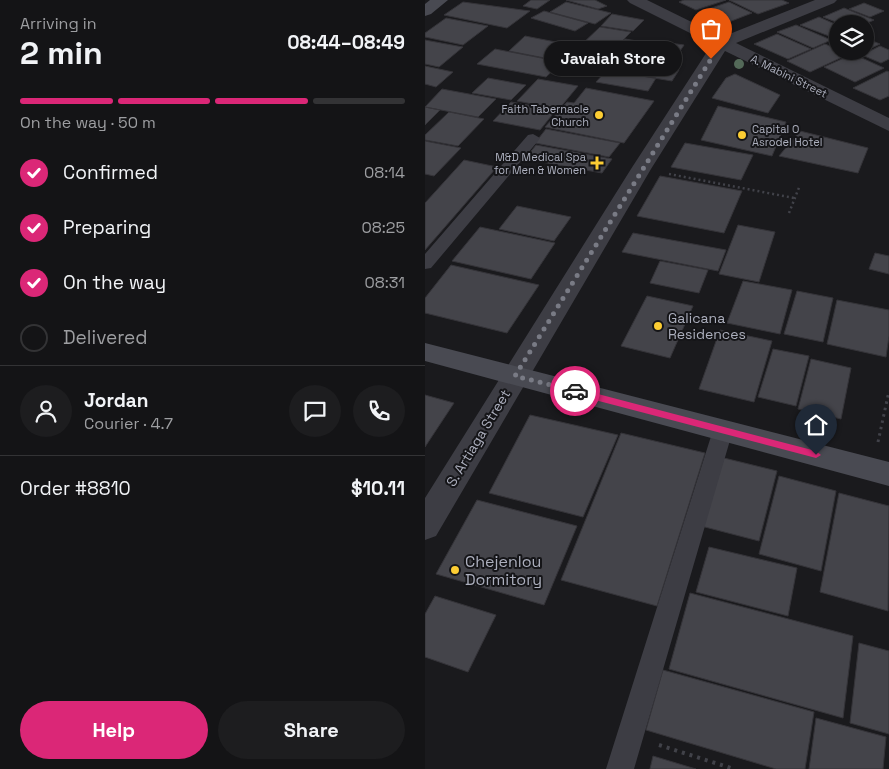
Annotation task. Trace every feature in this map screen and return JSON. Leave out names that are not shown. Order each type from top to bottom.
[{"type":"street","points":[[425,11],[440,0]]},
{"type":"street","name":"A. Mabini Street","points":[[635,0],[889,125]]},
{"type":"street","points":[[721,43],[829,0]]},
{"type":"street","name":"S. Artiaga Street","points":[[425,526],[641,169],[721,43]]},
{"type":"street","points":[[425,352],[881,471]]},
{"type":"lane","points":[[425,264],[533,138]]},
{"type":"lane","points":[[620,769],[723,430]]},
{"type":"path","points":[[641,169],[794,198]]},
{"type":"path","points":[[789,213],[800,185]]},
{"type":"path","points":[[881,471],[889,391]]},
{"type":"path","points":[[630,736],[734,769]]},
{"type":"building","points":[[531,0],[550,0],[537,9],[523,6]]},
{"type":"building","points":[[566,0],[595,0],[607,6],[598,9]]},
{"type":"building","points":[[684,0],[726,0],[696,10],[679,2]]},
{"type":"building","points":[[729,0],[782,0],[789,3],[758,14]]},
{"type":"building","points":[[463,2],[530,11],[507,28],[444,15]]},
{"type":"building","points":[[566,2],[611,13],[595,24],[550,12]]},
{"type":"building","points":[[729,2],[752,13],[721,25],[697,13]]},
{"type":"building","points":[[864,3],[884,11],[874,15],[865,15],[849,9]]},
{"type":"building","points":[[844,8],[862,15],[829,15],[829,19],[823,17]]},
{"type":"building","points":[[544,11],[588,23],[575,31],[531,18]]},
{"type":"building","points":[[612,14],[644,20],[633,31],[601,26]]},
{"type":"building","points":[[819,17],[829,21],[829,36],[800,25]]},
{"type":"building","points":[[446,18],[488,26],[463,45],[425,37],[425,33]]},
{"type":"building","points":[[796,25],[829,39],[829,41],[813,48],[777,32]]},
{"type":"building","points":[[600,27],[631,32],[612,51],[580,46]]},
{"type":"building","points":[[777,34],[811,49],[788,59],[754,44]]},
{"type":"building","points":[[525,36],[571,45],[555,60],[509,51]]},
{"type":"building","points":[[625,39],[649,43],[638,57],[613,54]]},
{"type":"building","points":[[425,40],[463,47],[439,67],[425,64]]},
{"type":"building","points":[[655,41],[684,45],[674,60],[644,56]]},
{"type":"building","points":[[825,44],[829,46],[829,60],[836,60],[810,72],[787,61]]},
{"type":"building","points":[[880,46],[889,50],[889,59],[881,63],[874,60],[874,49]]},
{"type":"building","points":[[495,49],[562,62],[546,77],[477,64]]},
{"type":"building","points":[[640,56],[679,62],[675,69],[636,63]]},
{"type":"building","points":[[840,60],[866,60],[884,68],[855,82],[824,67]]},
{"type":"building","points":[[620,61],[679,70],[672,81],[612,71]]},
{"type":"building","points":[[425,66],[453,72],[436,87],[425,84]]},
{"type":"building","points":[[606,71],[656,78],[648,91],[596,82]]},
{"type":"building","points":[[887,71],[889,72],[889,96],[880,100],[853,88]]},
{"type":"building","points":[[735,74],[780,95],[768,113],[712,98],[726,78]]},
{"type":"building","points":[[488,78],[526,85],[511,100],[472,93]]},
{"type":"building","points":[[538,79],[578,86],[559,109],[517,101]]},
{"type":"building","name":"Faith Tabernacle Church","points":[[586,88],[654,101],[624,143],[545,127],[567,102],[574,103]]},
{"type":"building","points":[[442,89],[496,99],[478,117],[425,107]]},
{"type":"building","points":[[511,102],[556,110],[540,130],[493,121]]},
{"type":"building","name":"Capital O Asrodel Hotel","points":[[718,106],[786,122],[772,156],[701,140]]},
{"type":"building","points":[[425,107],[440,110],[425,125]]},
{"type":"building","points":[[449,112],[484,119],[458,146],[425,140],[425,135]]},
{"type":"building","points":[[546,129],[620,143],[609,157],[535,143]]},
{"type":"building","points":[[800,131],[868,148],[858,173],[779,156]]},
{"type":"building","points":[[425,141],[461,148],[434,176],[425,174]]},
{"type":"building","points":[[685,143],[753,155],[741,180],[671,167]]},
{"type":"building","points":[[536,145],[612,159],[602,173],[525,159]]},
{"type":"building","points":[[464,160],[497,167],[425,250],[425,203]]},
{"type":"building","points":[[660,176],[742,191],[724,233],[637,216]]},
{"type":"building","points":[[517,206],[571,217],[554,241],[499,229]]},
{"type":"building","points":[[738,225],[775,232],[759,282],[719,274]]},
{"type":"building","points":[[480,227],[555,243],[531,279],[452,261]]},
{"type":"building","points":[[633,233],[726,250],[718,271],[622,252]]},
{"type":"building","points":[[875,253],[889,256],[889,274],[869,269]]},
{"type":"building","points":[[660,261],[708,270],[699,293],[650,283]]},
{"type":"building","points":[[451,265],[539,285],[507,333],[425,313],[425,298]]},
{"type":"building","points":[[743,281],[792,290],[780,334],[727,323]]},
{"type":"building","points":[[797,291],[833,298],[823,342],[784,334]]},
{"type":"building","name":"Galicana Residences","points":[[647,296],[693,306],[670,358],[621,346]]},
{"type":"building","points":[[837,300],[889,310],[889,336],[886,357],[827,344]]},
{"type":"building","points":[[720,330],[772,341],[754,402],[699,389]]},
{"type":"building","points":[[773,349],[809,356],[796,406],[758,397]]},
{"type":"building","points":[[811,359],[851,368],[841,419],[798,409]]},
{"type":"building","points":[[425,395],[454,403],[425,447]]},
{"type":"building","points":[[530,415],[618,435],[583,517],[489,493]]},
{"type":"building","points":[[621,433],[705,453],[657,606],[561,580]]},
{"type":"building","points":[[724,458],[777,471],[759,541],[701,526]]},
{"type":"building","points":[[779,476],[836,491],[821,571],[759,554]]},
{"type":"building","points":[[839,493],[889,506],[888,611],[820,592]]},
{"type":"building","points":[[477,500],[577,526],[544,605],[436,574]]},
{"type":"building","points":[[709,547],[797,568],[788,616],[696,592]]},
{"type":"building","points":[[690,593],[853,636],[843,718],[669,669]]},
{"type":"building","points":[[435,596],[496,615],[468,672],[425,657],[425,614]]},
{"type":"building","points":[[859,643],[889,651],[889,734],[850,723]]},
{"type":"building","points":[[663,670],[814,712],[805,769],[776,769],[646,730]]},
{"type":"building","points":[[816,718],[886,737],[883,769],[809,769]]},
{"type":"building","points":[[653,756],[696,769],[650,769]]},
{"type":"way so far","points":[[575,391],[515,376],[641,169],[711,59]]},
{"type":"place","name":"Javaiah Store","points":[[711,59]]},
{"type":"place","name":"Faith Tabernacle Church","points":[[599,115]]},
{"type":"place","name":"Capital O Asrodel Hotel","points":[[742,135]]},
{"type":"place","name":"M&D Medical Spa for Men & Women","points":[[597,163]]},
{"type":"place","name":"Galicana Residences","points":[[658,326]]},
{"type":"place","name":"Chejenlou Dormitory","points":[[455,570]]},
{"type":"route","points":[[575,391],[816,455]]}]
